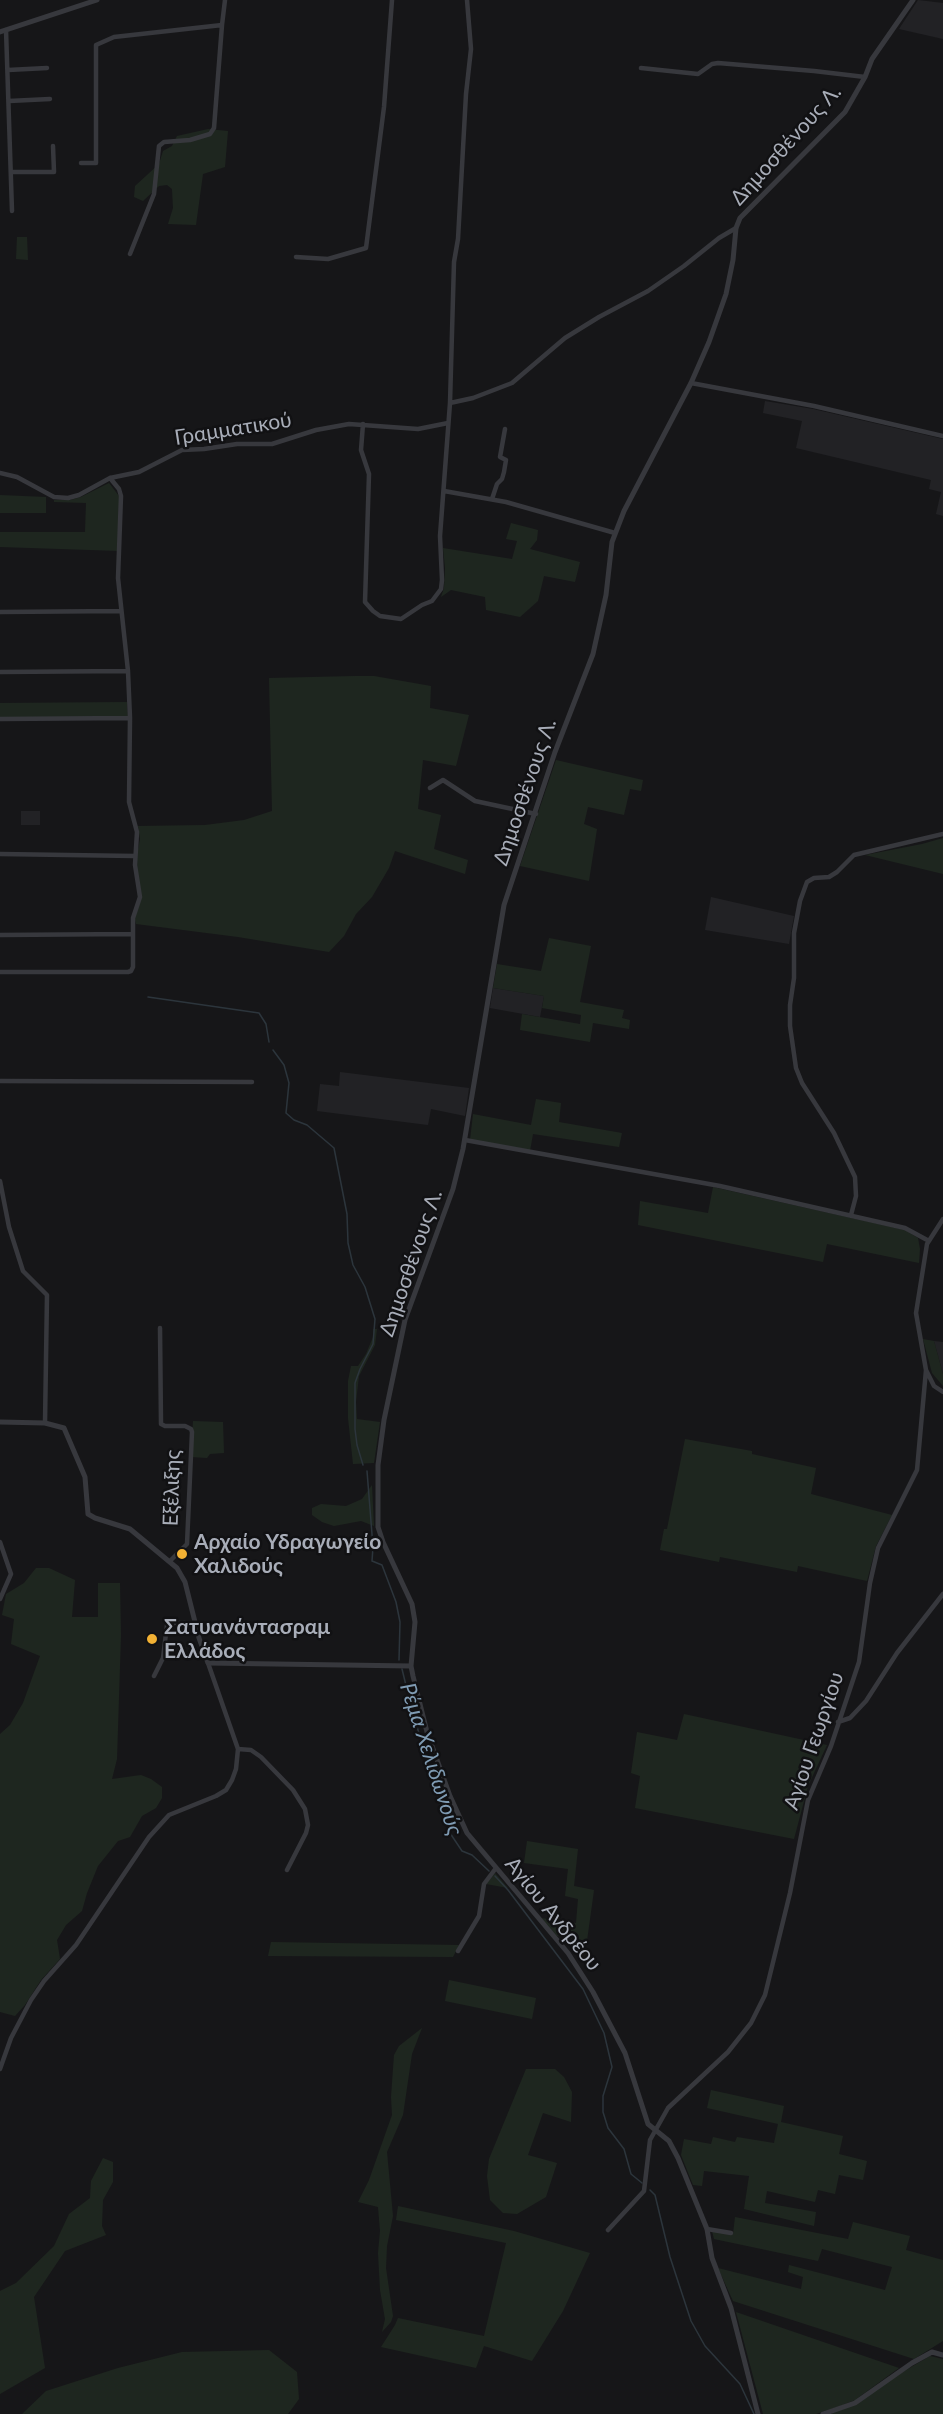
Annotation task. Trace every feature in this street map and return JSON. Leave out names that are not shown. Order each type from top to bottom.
[{"type":"street","points":[[12,211],[8,70],[3,31],[97,0]]},
{"type":"street","points":[[130,254],[154,194],[159,146],[164,142],[190,140],[210,134],[214,128],[225,0]]},
{"type":"street","points":[[296,257],[328,259],[366,248],[384,107],[392,0]]},
{"type":"street","points":[[363,424],[361,450],[369,474],[364,595],[368,606],[380,616],[401,619],[432,601],[441,589],[443,570],[440,536],[450,403],[449,372],[452,351],[454,262],[458,238],[466,93],[471,49],[467,0]]},
{"type":"street","name":"Δημοσθένους Λ.","points":[[411,1666],[414,1622],[412,1604],[378,1527],[378,1465],[384,1420],[405,1320],[453,1189],[465,1140],[504,905],[555,752],[592,654],[606,595],[612,542],[624,511],[691,383],[726,294],[733,260],[736,228],[746,210],[845,111],[865,77],[872,59],[913,0]]},
{"type":"street","points":[[81,163],[96,163],[95,49],[99,42],[114,37],[222,25]]},
{"type":"street","points":[[641,68],[698,74],[712,64],[718,63],[865,77]]},
{"type":"street","points":[[8,70],[48,68]]},
{"type":"street","points":[[9,101],[50,99]]},
{"type":"street","points":[[10,172],[54,172],[53,146]]},
{"type":"street","points":[[450,403],[473,398],[512,383],[565,338],[599,316],[648,291],[736,228]]},
{"type":"street","points":[[691,383],[814,406],[943,436]]},
{"type":"street","name":"Γραμματικού","points":[[0,473],[17,477],[60,499],[79,495],[111,478],[139,472],[182,450],[237,444],[272,444],[316,430],[349,424],[418,429],[448,423]]},
{"type":"street","points":[[492,499],[504,472],[506,460],[500,457],[505,429]]},
{"type":"street","points":[[0,972],[131,971],[133,918],[140,897],[135,875],[137,832],[131,814],[129,786],[128,671],[118,568],[121,554],[121,496],[111,478]]},
{"type":"street","points":[[444,491],[492,499],[554,514],[615,533]]},
{"type":"street","points":[[0,612],[121,611]]},
{"type":"street","points":[[0,672],[128,671]]},
{"type":"street","points":[[0,719],[130,718]]},
{"type":"street","points":[[430,788],[443,780],[476,801],[536,814]]},
{"type":"street","points":[[851,1215],[856,1196],[855,1177],[826,1119],[802,1083],[796,1068],[790,1026],[790,1005],[794,978],[794,933],[800,901],[807,882],[814,878],[829,877],[854,855],[943,834]]},
{"type":"street","points":[[0,854],[135,856]]},
{"type":"street","points":[[0,935],[132,934]]},
{"type":"street","points":[[0,1081],[252,1082]]},
{"type":"street","points":[[465,1140],[720,1186],[905,1228],[928,1241]]},
{"type":"street","points":[[0,1181],[9,1227],[23,1271],[48,1294],[45,1423]]},
{"type":"street","name":"Αγίου Γεωργίου","points":[[608,2230],[644,2191],[650,2140],[668,2108],[728,2052],[759,2010],[765,1995],[790,1893],[808,1800],[831,1746],[859,1662],[870,1583],[878,1548],[917,1470],[926,1370],[916,1313],[928,1241],[943,1219]]},
{"type":"street","name":"Εξέλιξης","points":[[160,1328],[161,1424],[185,1426],[192,1432],[187,1503],[187,1544],[170,1561]]},
{"type":"street","points":[[926,1370],[934,1386],[943,1392]]},
{"type":"street","points":[[0,1422],[45,1423],[64,1428],[85,1477],[88,1514],[130,1529],[177,1568],[185,1582],[195,1623],[238,1749],[236,1769],[226,1790],[169,1815],[149,1837],[76,1945],[44,1981],[31,2000],[10,2038],[0,2069]]},
{"type":"street","points":[[0,1542],[11,1574],[0,1599]]},
{"type":"street","points":[[838,1722],[850,1719],[866,1701],[897,1653],[943,1594]]},
{"type":"street","points":[[154,1676],[163,1658],[167,1625],[195,1623]]},
{"type":"street","points":[[208,1663],[411,1666]]},
{"type":"street","name":"Αγίου Ανδρέου","points":[[411,1666],[418,1701],[450,1796],[467,1833],[568,1953],[593,1992],[625,2053],[648,2124],[655,2131],[663,2134],[678,2158],[707,2229],[712,2258],[731,2308],[758,2414]]},
{"type":"street","points":[[238,1749],[251,1750],[261,1756],[293,1790],[305,1809],[308,1825],[306,1833],[287,1870]]},
{"type":"street","points":[[458,1951],[478,1916],[484,1884],[496,1868]]},
{"type":"street","points":[[707,2229],[731,2233]]},
{"type":"street","points":[[824,2414],[855,2403],[912,2363],[933,2352],[943,2355]]},
{"type":"shaded area","points":[[918,0],[943,3],[943,39],[899,29]]},
{"type":"shaded area","points":[[208,129],[228,131],[225,167],[203,174],[196,225],[168,224],[173,208],[172,189],[167,185],[159,186],[143,201],[134,197],[135,186],[159,164],[163,151],[172,146],[177,136]]},
{"type":"shaded area","points":[[17,237],[27,237],[28,260],[16,259]]},
{"type":"shaded area","points":[[765,401],[813,409],[943,439],[943,516],[936,514],[941,492],[929,489],[931,480],[796,448],[802,421],[763,413]]},
{"type":"shaded area","points":[[109,483],[119,496],[120,551],[0,547],[0,532],[85,532],[86,503],[54,502],[54,500],[81,497]]},
{"type":"shaded area","points":[[0,495],[46,497],[46,513],[0,513]]},
{"type":"shaded area","points":[[511,523],[538,530],[537,540],[530,549],[580,562],[575,582],[544,576],[538,601],[520,617],[486,610],[485,597],[451,590],[441,597],[445,568],[443,548],[512,559],[517,541],[506,539]]},
{"type":"shaded area","points":[[374,676],[431,686],[430,708],[469,715],[456,766],[423,760],[418,809],[441,815],[434,849],[468,860],[465,874],[395,851],[389,868],[372,897],[356,914],[344,936],[329,952],[136,924],[134,916],[138,909],[137,855],[140,839],[138,826],[205,825],[244,820],[272,811],[269,678]]},
{"type":"shaded area","points":[[127,702],[128,717],[0,717],[0,703]]},
{"type":"shaded area","points":[[556,760],[643,780],[641,791],[630,789],[624,815],[588,807],[584,824],[597,829],[589,881],[520,866]]},
{"type":"shaded area","points":[[21,811],[40,811],[40,825],[21,825]]},
{"type":"shaded area","points":[[943,838],[943,874],[865,855],[922,844]]},
{"type":"shaded area","points":[[711,897],[794,916],[789,944],[705,930]]},
{"type":"shaded area","points":[[549,938],[591,946],[580,1002],[624,1010],[622,1018],[630,1020],[629,1029],[593,1023],[590,1042],[520,1030],[522,1014],[580,1024],[581,1015],[542,1008],[544,996],[493,988],[497,964],[541,971]]},
{"type":"shaded area","points":[[493,988],[544,996],[540,1017],[490,1008]]},
{"type":"shaded area","points":[[340,1072],[469,1088],[465,1116],[431,1109],[428,1125],[317,1111],[320,1084],[339,1086]]},
{"type":"shaded area","points":[[536,1099],[561,1103],[559,1122],[622,1133],[619,1147],[533,1134],[530,1151],[470,1140],[473,1114],[531,1125]]},
{"type":"shaded area","points":[[713,1187],[905,1230],[918,1238],[919,1263],[827,1244],[823,1262],[638,1225],[640,1201],[708,1213]]},
{"type":"shaded area","points":[[373,1329],[377,1329],[375,1345],[359,1376],[356,1402],[357,1419],[380,1422],[374,1463],[353,1464],[348,1418],[348,1381],[351,1366],[358,1366],[366,1354],[373,1337]]},
{"type":"shaded area","points":[[923,1339],[934,1341],[943,1374],[943,1386],[932,1373]]},
{"type":"shaded area","points":[[934,1341],[943,1342],[943,1374]]},
{"type":"shaded area","points":[[193,1421],[223,1422],[224,1453],[210,1454],[207,1458],[191,1457]]},
{"type":"shaded area","points":[[685,1439],[752,1451],[752,1454],[816,1468],[811,1494],[892,1515],[876,1546],[867,1581],[798,1566],[797,1572],[720,1557],[719,1562],[660,1550],[664,1529],[667,1529]]},
{"type":"shaded area","points":[[372,1485],[374,1526],[361,1521],[334,1526],[312,1515],[312,1508],[321,1504],[346,1506],[362,1499]]},
{"type":"shaded area","points":[[36,1568],[49,1568],[75,1580],[72,1617],[98,1617],[98,1583],[120,1583],[121,1635],[117,1759],[112,1779],[141,1775],[162,1787],[162,1798],[156,1808],[142,1816],[130,1837],[118,1841],[98,1866],[82,1911],[66,1925],[57,1940],[60,1959],[41,1980],[15,2016],[0,2012],[0,1734],[10,1725],[23,1703],[40,1656],[11,1644],[14,1619],[2,1615],[6,1594],[24,1583]]},
{"type":"shaded area","points":[[684,1714],[827,1745],[808,1786],[794,1839],[635,1808],[640,1776],[631,1773],[637,1732],[677,1740]]},
{"type":"shaded area","points":[[527,1841],[578,1849],[574,1886],[594,1890],[587,1941],[557,1936],[541,1918],[576,1923],[578,1899],[565,1896],[568,1869],[524,1863]]},
{"type":"shaded area","points":[[495,1873],[508,1888],[486,1884]]},
{"type":"shaded area","points":[[271,1942],[459,1945],[453,1957],[268,1956]]},
{"type":"shaded area","points":[[449,1980],[536,1998],[532,2019],[445,2001]]},
{"type":"shaded area","points":[[422,2028],[412,2054],[403,2115],[387,2152],[393,2216],[387,2246],[386,2268],[393,2316],[382,2332],[385,2319],[380,2290],[378,2207],[358,2202],[369,2180],[392,2115],[394,2055],[399,2046]]},
{"type":"shaded area","points":[[526,2069],[555,2069],[564,2077],[572,2092],[571,2122],[543,2113],[528,2155],[557,2163],[546,2197],[517,2214],[503,2213],[490,2200],[487,2176],[489,2159]]},
{"type":"shaded area","points":[[711,2090],[784,2106],[781,2122],[843,2136],[839,2154],[867,2161],[863,2180],[839,2175],[835,2194],[818,2190],[815,2202],[767,2191],[765,2203],[816,2212],[814,2226],[744,2209],[749,2176],[704,2171],[702,2186],[693,2185],[681,2155],[684,2139],[711,2144],[713,2137],[735,2142],[737,2137],[774,2143],[778,2124],[707,2108]]},
{"type":"shaded area","points":[[103,2158],[113,2162],[113,2182],[103,2200],[102,2226],[106,2235],[65,2251],[34,2297],[45,2368],[0,2394],[0,2291],[16,2283],[54,2246],[69,2214],[90,2198],[91,2181]]},
{"type":"shaded area","points":[[398,2206],[514,2231],[590,2253],[563,2311],[532,2361],[484,2346],[476,2368],[381,2347],[398,2318],[484,2336],[506,2243],[396,2220]]},
{"type":"shaded area","points":[[735,2217],[848,2239],[853,2222],[910,2236],[906,2250],[943,2260],[943,2341],[914,2359],[733,2301],[718,2268],[801,2289],[803,2277],[788,2272],[789,2265],[885,2290],[892,2267],[822,2249],[818,2261],[714,2239],[712,2231],[733,2234]]},
{"type":"shaded area","points":[[736,2312],[899,2368],[855,2400],[843,2405],[816,2414],[763,2414]]},
{"type":"shaded area","points":[[269,2350],[297,2372],[299,2399],[288,2414],[22,2414],[46,2391],[118,2368],[182,2352]]},
{"type":"shaded area","points":[[930,2356],[943,2359],[943,2414],[831,2414]]},
{"type":"waterway","name":"Ρέμα Χελιδωνούς","points":[[148,997],[259,1013],[266,1024],[269,1042]]},
{"type":"waterway","name":"Ρέμα Χελιδωνούς","points":[[273,1050],[284,1065],[289,1083],[286,1113],[294,1120],[307,1125],[334,1148],[347,1214],[348,1243],[353,1265],[365,1287],[375,1319],[373,1344],[355,1383],[355,1429],[363,1465]]},
{"type":"waterway","name":"Ρέμα Χελιδωνούς","points":[[367,1471],[372,1561],[382,1565],[396,1602],[400,1622],[399,1660]]},
{"type":"waterway","name":"Ρέμα Χελιδωνούς","points":[[402,1669],[448,1830],[462,1851],[472,1855],[489,1871]]},
{"type":"waterway","name":"Ρέμα Χελιδωνούς","points":[[495,1876],[583,1989],[604,2033],[612,2067],[603,2096],[603,2112],[608,2128],[624,2149],[631,2174],[642,2183]]},
{"type":"waterway","name":"Ρέμα Χελιδωνούς","points":[[650,2190],[655,2195],[670,2257],[691,2321],[705,2346],[740,2384],[754,2414]]},
{"type":"place","name":"Αρχαίο Υδραγωγείο Χαλιδούς","points":[[182,1554]]},
{"type":"place","name":"Σατυανάντασραμ Ελλάδος","points":[[152,1639]]}]
